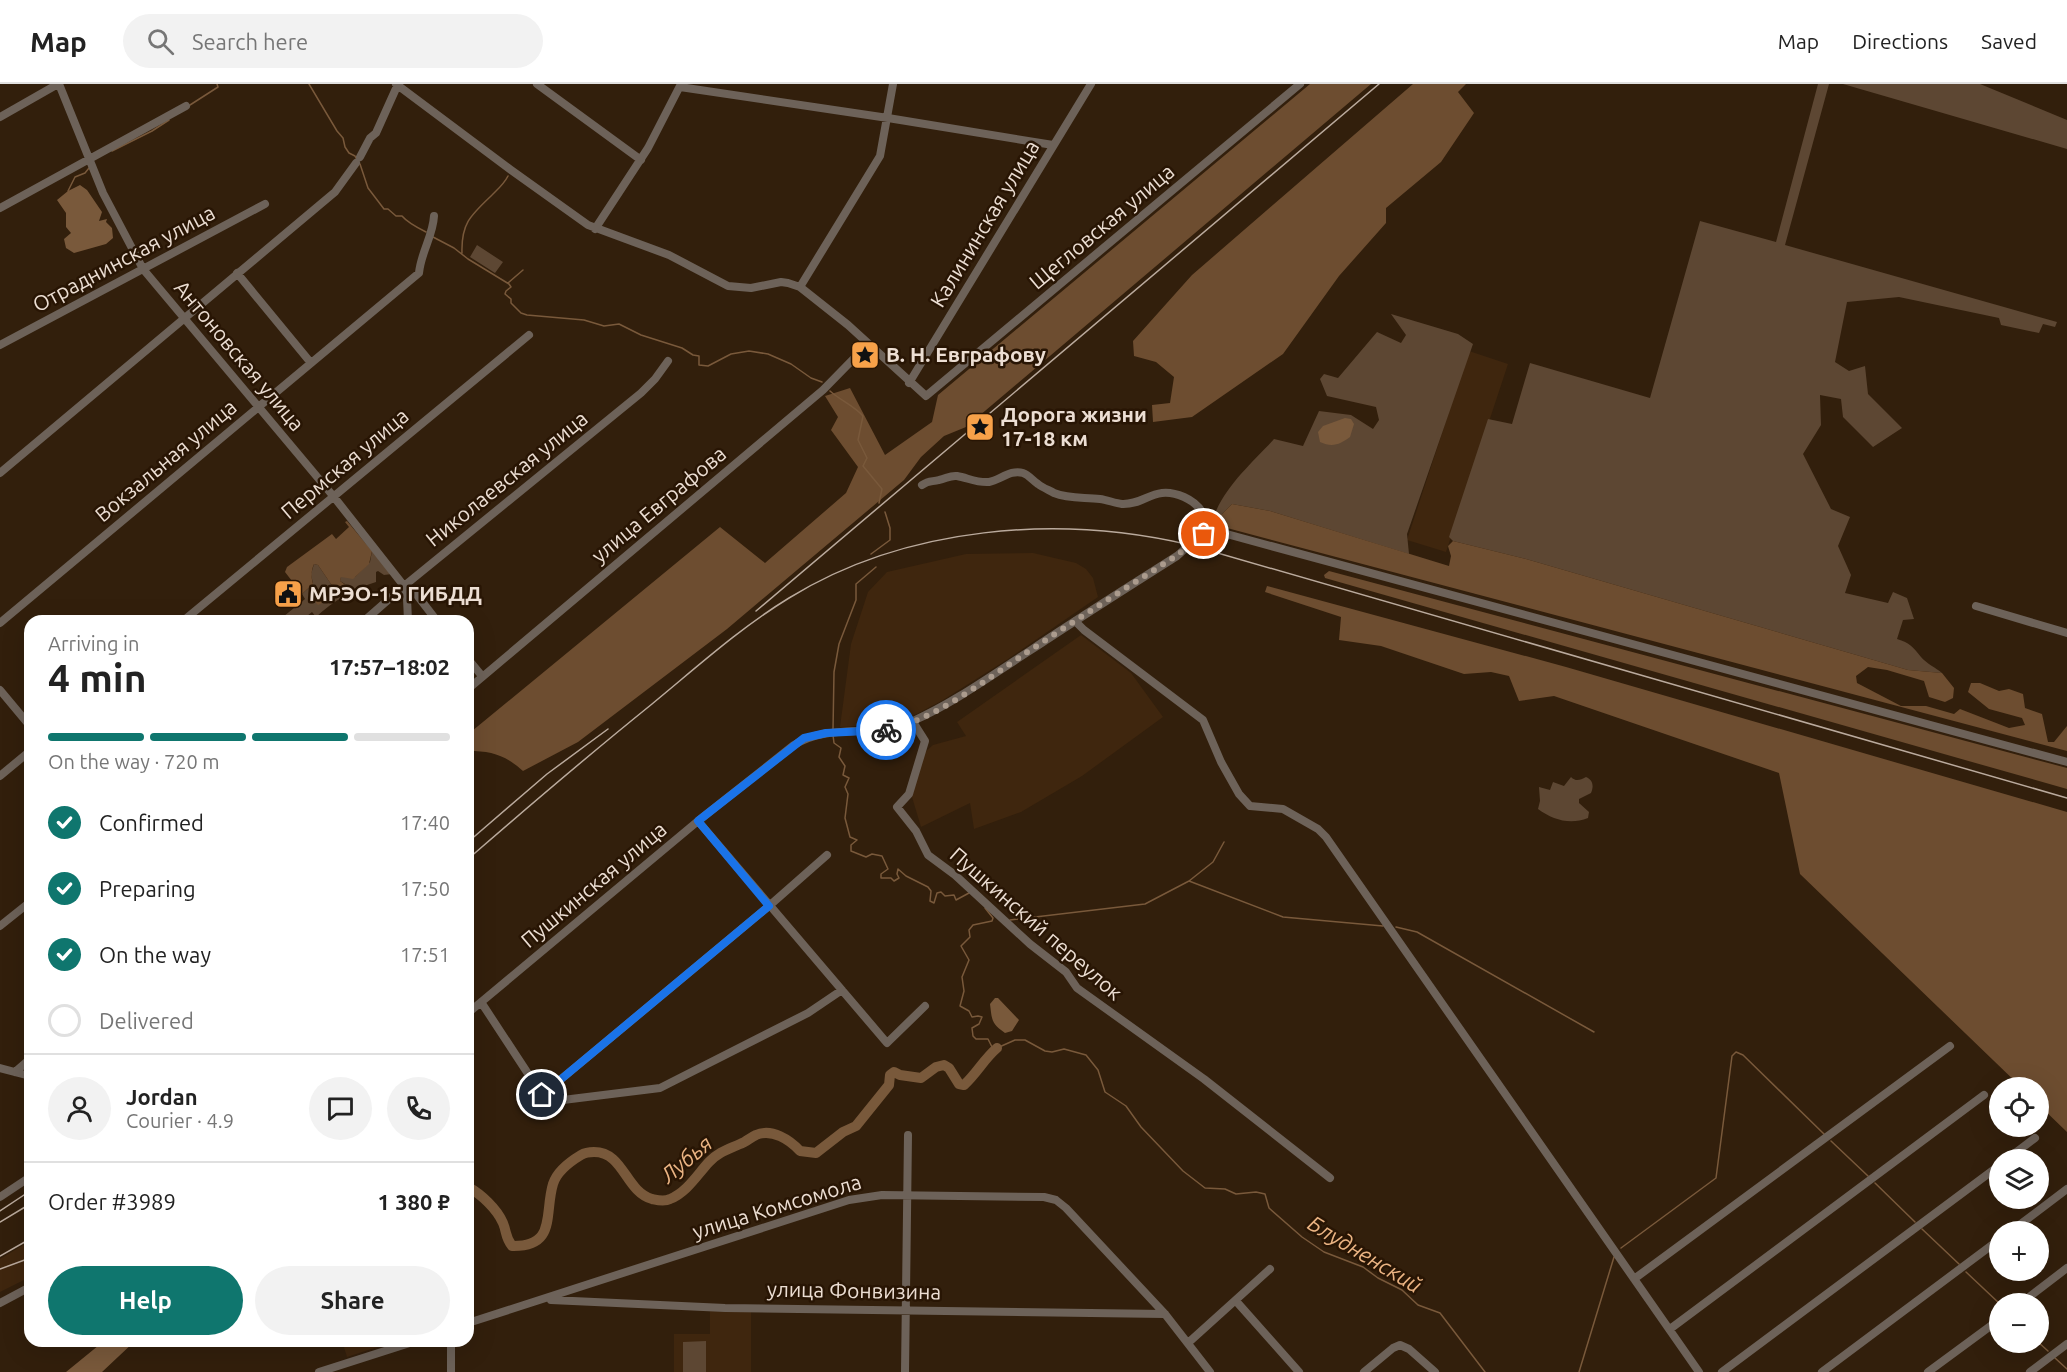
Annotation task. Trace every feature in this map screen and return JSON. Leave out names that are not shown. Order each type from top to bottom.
[{"type":"street","points":[[0,117],[59,84]]},
{"type":"street","name":"Антоновская улица","points":[[59,84],[113,215],[143,269],[334,497],[404,586],[413,591],[432,615]]},
{"type":"street","points":[[0,473],[339,187],[380,125],[397,84],[548,197],[596,229],[669,255],[728,286],[751,288],[781,282],[800,287],[848,325],[909,383]]},
{"type":"street","points":[[537,84],[641,160]]},
{"type":"street","points":[[800,287],[880,156],[893,84]]},
{"type":"street","name":"Калининская улица","points":[[909,383],[1091,84]]},
{"type":"street","name":"Щегловская улица","points":[[909,383],[926,396],[1300,84]]},
{"type":"street","points":[[596,229],[641,160],[680,86],[1053,145]]},
{"type":"street","points":[[0,208],[186,106]]},
{"type":"street","name":"Отраднинская улица","points":[[0,345],[265,204]]},
{"type":"street","name":"Вокзальная улица","points":[[0,623],[419,273],[420,261],[434,225],[434,216]]},
{"type":"street","points":[[237,273],[311,363]]},
{"type":"street","name":"Пермская улица","points":[[190,615],[530,335]]},
{"type":"street","name":"улица Евграфова","points":[[474,683],[826,387],[868,344]]},
{"type":"street","name":"Николаевская улица","points":[[371,615],[641,393],[668,361]]},
{"type":"street","points":[[922,485],[928,481],[948,476],[986,482],[997,480],[1011,473],[1022,472],[1056,494],[1076,498],[1122,504],[1135,503],[1152,494],[1167,493],[1182,496],[1200,507],[1209,532],[1223,533],[2067,762]]},
{"type":"street","name":"Пушкинская улица","points":[[474,1008],[698,821],[804,738],[826,733],[879,731],[912,722],[967,692],[1176,556],[1199,537],[1209,532]]},
{"type":"street","points":[[404,586],[408,615]]},
{"type":"street","points":[[1976,606],[2067,633]]},
{"type":"street","points":[[1075,621],[1203,720],[1221,762],[1239,794],[1250,806],[1283,809],[1318,829],[1326,837],[1699,1372]]},
{"type":"street","points":[[474,666],[482,676]]},
{"type":"street","points":[[0,690],[24,719]]},
{"type":"street","name":"Пушкинский переулок","points":[[912,722],[926,741],[909,794],[897,807],[916,831],[928,855],[955,875],[1030,944],[1066,972],[1077,988],[1204,1079],[1330,1178]]},
{"type":"street","points":[[0,776],[24,756]]},
{"type":"street","points":[[698,821],[887,1043],[925,1006]]},
{"type":"street","points":[[542,1095],[827,855]]},
{"type":"street","points":[[0,926],[24,907]]},
{"type":"street","points":[[481,1002],[542,1095],[548,1100],[563,1100],[660,1088],[808,1013],[842,990]]},
{"type":"street","points":[[1634,1279],[1950,1046]]},
{"type":"street","points":[[15,1072],[24,1064]]},
{"type":"street","points":[[0,1068],[24,1074]]},
{"type":"street","points":[[1670,1329],[1984,1095]]},
{"type":"street","points":[[905,1372],[908,1135]]},
{"type":"street","points":[[2020,1149],[2035,1138]]},
{"type":"street","points":[[1722,1372],[1989,1173]]},
{"type":"street","points":[[0,1197],[24,1181]]},
{"type":"street","points":[[2025,1221],[2067,1189]]},
{"type":"street","name":"улица Комсомола","points":[[474,1321],[849,1200],[882,1195],[1044,1197],[1056,1200],[1066,1208],[1165,1314],[1210,1372]]},
{"type":"street","points":[[1822,1372],[1989,1247]]},
{"type":"street","points":[[2034,1293],[2067,1268]]},
{"type":"street","points":[[1188,1343],[1270,1269]]},
{"type":"street","points":[[0,1303],[24,1290]]},
{"type":"street","name":"улица Фонвизина","points":[[543,1300],[725,1308],[1165,1314]]},
{"type":"street","points":[[1236,1301],[1299,1372]]},
{"type":"street","points":[[1928,1372],[1989,1327]]},
{"type":"street","points":[[1364,1372],[1393,1347],[1400,1344],[1435,1372]]},
{"type":"street","points":[[2030,1372],[2067,1344]]},
{"type":"street","points":[[319,1372],[397,1347]]},
{"type":"street","points":[[451,1347],[451,1372]]},
{"type":"shaded area","points":[[1310,84],[1371,84],[966,427],[944,436],[921,457],[904,480],[727,629],[578,742],[523,771],[498,755],[474,751],[474,729],[720,527],[765,563],[846,493],[858,467],[831,430],[838,417],[825,396],[850,388],[885,455],[932,422],[938,395]]},
{"type":"shaded area","points":[[1413,84],[1466,84],[1458,92],[1474,113],[1441,162],[1386,208],[1386,223],[1339,276],[1283,354],[1192,417],[1153,422],[1152,405],[1170,403],[1174,377],[1156,362],[1134,356],[1133,341],[1192,275]]},
{"type":"shaded area","points":[[1818,84],[1829,84],[1785,245],[2057,322],[2055,327],[2043,324],[2039,333],[2001,325],[1999,318],[1899,297],[1847,302],[1835,362],[1849,371],[1865,366],[1868,394],[1902,428],[1873,447],[1843,417],[1841,399],[1820,395],[1821,425],[1803,454],[1831,509],[1850,517],[1838,546],[1851,575],[1845,593],[1888,603],[1893,592],[1907,598],[1914,619],[1903,620],[1897,639],[1911,646],[1923,659],[1942,673],[1908,670],[1526,559],[1453,541],[1449,537],[1488,419],[1512,424],[1530,363],[1650,398],[1700,221],[1776,242]]},
{"type":"shaded area","points":[[1843,84],[1980,84],[2067,120],[2067,149]]},
{"type":"shaded area","points":[[80,185],[87,190],[102,212],[99,221],[107,219],[106,222],[112,228],[113,238],[106,244],[74,253],[66,248],[64,239],[71,233],[66,227],[66,213],[57,200]]},
{"type":"shaded area","points":[[477,245],[503,262],[495,273],[470,257]]},
{"type":"shaded area","points":[[1391,314],[1458,334],[1473,344],[1407,534],[1409,554],[1270,511],[1232,504],[1222,514],[1214,516],[1232,485],[1274,439],[1303,446],[1319,411],[1351,415],[1373,429],[1379,420],[1376,407],[1327,396],[1320,379],[1324,374],[1338,378],[1377,332],[1401,343],[1406,335]]},
{"type":"shaded area","points":[[1469,351],[1508,364],[1446,552],[1407,540]]},
{"type":"shaded area","points":[[1345,418],[1351,419],[1354,424],[1350,437],[1336,444],[1329,445],[1320,442],[1318,432],[1323,426]]},
{"type":"shaded area","points":[[1232,504],[1270,511],[1449,566],[1451,556],[1448,546],[1453,541],[1526,559],[1908,670],[1942,673],[1954,688],[1953,698],[1945,702],[1929,697],[1924,681],[1887,670],[1868,667],[1856,676],[1857,683],[1901,706],[1926,706],[1954,714],[1960,709],[2009,728],[2025,725],[2022,718],[1989,709],[1968,692],[1971,683],[1980,683],[1999,691],[2009,689],[2023,694],[2025,708],[2042,714],[2048,742],[2054,742],[2067,726],[2067,751],[1212,524],[1214,516],[1222,514]]},
{"type":"shaded area","points":[[347,521],[372,551],[369,564],[353,579],[341,577],[340,581],[347,586],[347,591],[318,605],[316,598],[332,592],[333,587],[318,565],[314,564],[312,569],[313,584],[302,594],[285,572],[287,567],[332,534],[336,539],[349,527],[345,522]]},
{"type":"shaded area","points":[[372,551],[392,574],[384,575],[376,572],[376,582],[344,596],[318,615],[312,612],[308,615],[285,615],[305,599],[302,594],[313,584],[311,574],[314,564],[318,565],[333,587],[332,592],[321,595],[335,597],[345,592],[345,584],[340,581],[341,576],[355,577],[370,562]]},
{"type":"shaded area","points":[[1033,553],[1076,563],[1086,569],[1093,578],[1098,597],[1008,659],[943,700],[909,718],[880,725],[840,727],[851,644],[868,592],[887,572],[966,554]]},
{"type":"shaded area","points":[[1329,571],[2067,768],[2067,789],[1325,578],[1324,575]]},
{"type":"shaded area","points":[[1267,586],[1566,667],[2067,812],[2067,1132],[2049,1115],[2049,1077],[2011,1077],[1800,874],[1779,773],[1554,696],[1519,701],[1509,676],[1491,672],[1464,674],[1381,646],[1339,640],[1341,617],[1265,592]]},
{"type":"shaded area","points":[[1081,635],[1131,673],[1163,717],[1082,776],[1021,812],[974,829],[970,803],[921,827],[912,797],[923,754],[933,745],[966,736],[957,722]]},
{"type":"shaded area","points":[[1571,777],[1578,780],[1586,777],[1593,786],[1591,793],[1579,799],[1579,803],[1589,812],[1588,818],[1575,821],[1562,820],[1538,809],[1539,787],[1550,790],[1553,782],[1564,786]]},
{"type":"shaded area","points":[[998,998],[1019,1020],[1012,1031],[1005,1033],[993,1021],[990,1004]]},
{"type":"shaded area","points":[[24,1245],[24,1280],[0,1292],[0,1259]]},
{"type":"shaded area","points":[[710,1311],[751,1312],[751,1372],[674,1372],[674,1334],[710,1334]]},
{"type":"shaded area","points":[[706,1341],[706,1372],[683,1372],[683,1342]]},
{"type":"shaded area","points":[[97,1347],[129,1347],[102,1372],[66,1372]]},
{"type":"shaded area","points":[[344,1347],[378,1347],[347,1357]]},
{"type":"waterway","points":[[190,105],[218,87],[217,84]]},
{"type":"waterway","points":[[309,84],[343,138],[345,147],[357,160]]},
{"type":"waterway","points":[[112,151],[169,120]]},
{"type":"waterway","points":[[360,164],[368,188],[384,209],[388,209],[396,216],[402,216],[426,232]]},
{"type":"waterway","points":[[68,191],[75,177],[85,173],[89,168]]},
{"type":"waterway","points":[[462,253],[463,234],[469,220],[508,176]]},
{"type":"waterway","points":[[433,237],[509,284],[511,287],[505,294],[521,313],[584,320],[604,326],[619,324],[641,335],[699,356],[699,365],[708,366],[731,354],[749,351],[768,354],[822,382]]},
{"type":"waterway","points":[[508,283],[523,270]]},
{"type":"waterway","points":[[830,391],[863,416],[858,440],[867,458],[863,466],[882,489],[879,503]]},
{"type":"waterway","points":[[871,554],[890,540],[890,528],[885,512]]},
{"type":"waterway","points":[[833,730],[834,672],[839,644],[856,600],[856,584],[876,567]]},
{"type":"waterway","points":[[833,735],[834,743],[841,748],[839,757],[845,766],[843,775],[849,778],[845,787],[848,794],[845,818],[850,837],[857,840],[851,845],[851,851],[866,857],[872,854],[882,856],[888,869],[881,874],[881,878],[891,878],[894,881],[899,878],[898,869],[906,876],[928,887],[931,891],[930,901],[934,903],[937,893],[941,892],[945,896],[954,895],[956,900],[969,893]]},
{"type":"waterway","points":[[1189,881],[1213,862],[1224,842]]},
{"type":"waterway","points":[[1010,920],[1145,904],[1189,881],[1283,917],[1383,926]]},
{"type":"waterway","name":"Блудненский","points":[[985,908],[993,918],[992,921],[973,925],[969,930],[970,937],[961,946],[969,960],[962,977],[964,991],[960,1006],[969,1011],[972,1017],[982,1017],[979,1024],[972,1028],[976,1039],[988,1039],[992,1047],[997,1048],[1015,1040],[1025,1040],[1045,1051],[1064,1049],[1086,1055],[1098,1070],[1105,1092],[1126,1106],[1141,1127],[1183,1171],[1205,1188],[1225,1189],[1236,1194],[1256,1192],[1265,1194],[1269,1208],[1302,1237],[1324,1252],[1363,1267],[1378,1278],[1402,1290],[1418,1305],[1440,1313],[1485,1372]]},
{"type":"waterway","points":[[1396,927],[1417,932],[1594,1032]]},
{"type":"waterway","name":"Лубья","points":[[474,1191],[497,1212],[512,1246],[526,1245],[536,1241],[546,1227],[550,1195],[558,1175],[569,1163],[584,1153],[594,1152],[612,1158],[643,1195],[652,1199],[668,1200],[687,1188],[716,1156],[756,1135],[774,1134],[786,1139],[800,1151],[816,1153],[843,1132],[856,1126],[889,1085],[890,1075],[894,1072],[921,1078],[936,1067],[944,1065],[949,1068],[959,1084],[964,1085],[997,1048]]},
{"type":"waterway","points":[[1621,1248],[1716,1178],[1732,1056],[1736,1052],[1743,1055],[1824,1134]]},
{"type":"waterway","points":[[1831,1141],[1868,1176]]},
{"type":"waterway","points":[[1875,1183],[1915,1222]]},
{"type":"waterway","points":[[1922,1229],[1959,1264]]},
{"type":"waterway","points":[[1579,1372],[1614,1257]]},
{"type":"waterway","points":[[1966,1272],[1989,1294]]},
{"type":"waterway","points":[[2055,1358],[2067,1369]]},
{"type":"railway","points":[[756,611],[1379,84]]},
{"type":"railway","points":[[474,854],[719,648],[789,598],[834,574],[882,555],[932,541],[984,533],[1036,529],[1088,530],[1140,535],[1190,545],[2067,798]]},
{"type":"railway","points":[[474,837],[547,774],[608,729]]},
{"type":"railway","points":[[0,1211],[24,1195]]},
{"type":"railway","points":[[0,1222],[24,1208]]},
{"type":"railway","points":[[0,1256],[24,1242]]},
{"type":"railway","points":[[0,1269],[24,1260]]},
{"type":"way so far","points":[[886,730],[912,722],[967,692],[1176,556],[1204,534]]},
{"type":"place","name":"В. Н. Евграфову","points":[[865,355]]},
{"type":"place","name":"Дорога жизни 17-18 км","points":[[980,427]]},
{"type":"place","name":"МРЭО-15 ГИБДД","points":[[288,594]]},
{"type":"route","points":[[542,1095],[769,906],[698,821],[804,738],[826,733],[886,730]]}]
